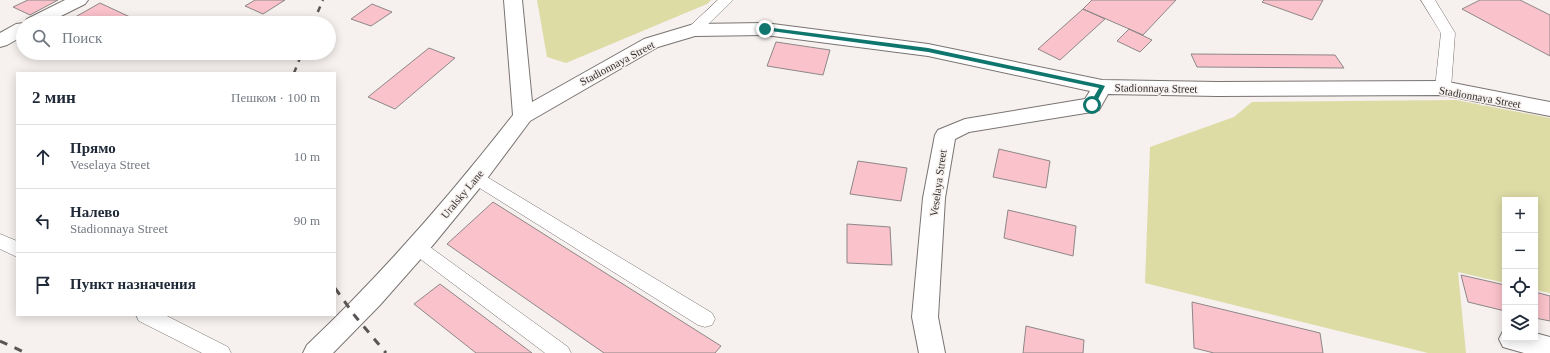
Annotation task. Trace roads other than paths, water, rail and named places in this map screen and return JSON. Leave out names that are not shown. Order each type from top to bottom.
[{"type":"street","points":[[47,16],[79,0]]},
{"type":"street","points":[[513,0],[523,116]]},
{"type":"street","name":"Stadionnaya Street","points":[[523,116],[651,43],[694,30],[765,29],[928,50],[1102,86],[1233,89],[1443,88],[1550,109]]},
{"type":"street","points":[[0,41],[16,32]]},
{"type":"street","name":"Veselaya Street","points":[[932,353],[926,317],[934,198],[945,135],[966,126],[1092,105],[1102,86]]},
{"type":"street","name":"Uralsky Lane","points":[[316,353],[355,316],[417,247],[476,178],[523,116]]},
{"type":"street","points":[[1520,341],[1550,348]]},
{"type":"lane","points":[[694,30],[726,0]]},
{"type":"lane","points":[[1428,0],[1448,33],[1443,88]]},
{"type":"lane","points":[[476,178],[704,319]]},
{"type":"lane","points":[[0,241],[16,249]]},
{"type":"lane","points":[[417,247],[561,353]]},
{"type":"lane","points":[[148,316],[222,353]]},
{"type":"railway","points":[[316,16],[323,0]]},
{"type":"railway","points":[[294,72],[299,60]]},
{"type":"railway","points":[[336,289],[355,316],[386,353]]},
{"type":"railway","points":[[0,341],[26,353]]}]
